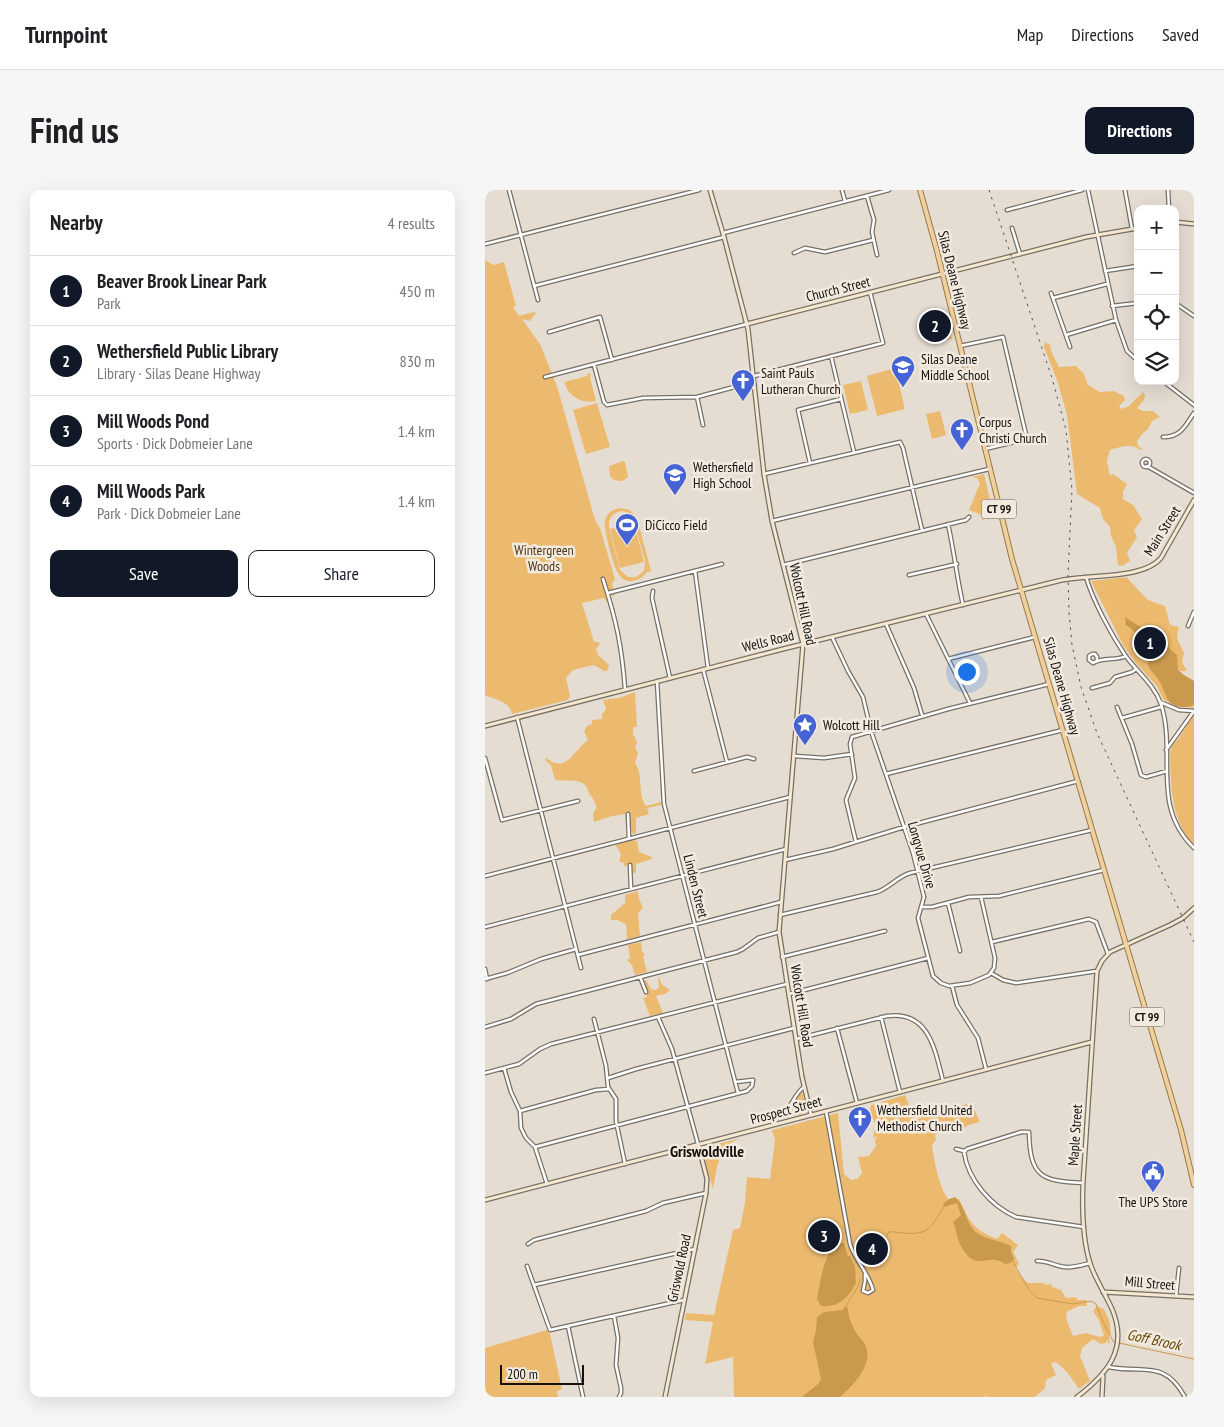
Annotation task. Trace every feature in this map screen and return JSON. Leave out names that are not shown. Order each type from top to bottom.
[{"type":"main road","name":"Silas Deane Highway","points":[[920,190],[1021,590],[1181,1130],[1194,1185]]},
{"type":"street","points":[[509,190],[538,300]]},
{"type":"street","points":[[485,244],[699,190]]},
{"type":"street","name":"Wolcott Hill Road","points":[[710,190],[724,235],[747,324],[764,474],[772,521],[803,644],[779,932],[804,1087],[811,1115]]},
{"type":"street","points":[[842,190],[845,201]]},
{"type":"street","points":[[534,286],[889,190]]},
{"type":"street","points":[[1007,210],[1082,190]]},
{"type":"street","points":[[1088,190],[1112,306],[1127,351],[1134,357]]},
{"type":"street","points":[[1125,190],[1132,229]]},
{"type":"street","points":[[1169,190],[1169,205]]},
{"type":"street","points":[[867,196],[874,220],[872,232],[877,255]]},
{"type":"street","points":[[1179,222],[1194,224]]},
{"type":"street","points":[[1012,228],[1020,254]]},
{"type":"street","name":"Church Street","points":[[545,377],[1097,234],[1132,229]]},
{"type":"street","points":[[794,253],[805,248],[825,252],[873,240]]},
{"type":"street","points":[[1105,271],[1134,267]]},
{"type":"street","points":[[1053,298],[1107,284]]},
{"type":"street","points":[[754,376],[883,343],[870,292]]},
{"type":"street","points":[[1051,293],[1070,347]]},
{"type":"street","points":[[1112,306],[1134,303]]},
{"type":"street","points":[[1179,306],[1194,316]]},
{"type":"street","points":[[549,332],[600,317],[611,360]]},
{"type":"street","points":[[1066,335],[1116,320]]},
{"type":"street","points":[[960,346],[1003,337],[1011,370],[1027,439],[985,450]]},
{"type":"street","points":[[831,356],[854,452]]},
{"type":"street","points":[[593,365],[604,402],[607,405],[643,398],[697,397],[755,382]]},
{"type":"street","points":[[1168,385],[1194,406]]},
{"type":"street","points":[[697,397],[703,425]]},
{"type":"street","points":[[810,463],[799,410],[841,399]]},
{"type":"street","points":[[1163,437],[1172,437],[1178,434],[1194,412]]},
{"type":"street","points":[[764,474],[901,442],[922,530]]},
{"type":"street","points":[[1147,466],[1194,493]]},
{"type":"street","points":[[772,521],[989,469]]},
{"type":"street","name":"Main Street","points":[[1086,577],[1137,572],[1155,565],[1161,558],[1194,500]]},
{"type":"street","points":[[783,565],[966,520],[969,516]]},
{"type":"street","points":[[948,524],[957,564],[957,578],[963,605]]},
{"type":"street","points":[[608,593],[722,564]]},
{"type":"street","points":[[909,575],[957,564]]},
{"type":"street","points":[[695,571],[708,668]]},
{"type":"street","points":[[1086,577],[1111,630],[1126,656],[1150,684],[1160,702],[1172,814],[1181,833],[1194,848]]},
{"type":"street","name":"Wells Road","points":[[485,726],[703,669],[1061,580],[1086,577]]},
{"type":"street","points":[[603,579],[620,638],[625,689]]},
{"type":"street","points":[[653,592],[651,598],[670,678]]},
{"type":"street","points":[[1188,626],[1194,612]]},
{"type":"street","points":[[926,614],[970,703]]},
{"type":"street","points":[[886,624],[914,688],[922,716]]},
{"type":"street","name":"Longvue Drive","points":[[832,637],[863,698],[871,731],[905,827],[924,896],[918,918],[931,972],[941,984],[952,986]]},
{"type":"street","points":[[948,659],[1035,637]]},
{"type":"street","points":[[1097,660],[1126,656]]},
{"type":"street","points":[[703,669],[727,762]]},
{"type":"street","points":[[1092,688],[1110,683],[1115,677],[1130,673],[1136,669]]},
{"type":"street","name":"Linden Street","points":[[657,681],[663,800],[738,1093]]},
{"type":"street","points":[[856,842],[846,800],[855,778],[851,738],[922,716],[1049,684]]},
{"type":"street","points":[[1160,702],[1179,710],[1194,711]]},
{"type":"street","points":[[1117,707],[1141,775],[1146,777],[1167,771]]},
{"type":"street","points":[[1122,718],[1161,707]]},
{"type":"street","points":[[1166,751],[1194,711]]},
{"type":"street","points":[[517,717],[581,968]]},
{"type":"street","points":[[886,774],[1063,730]]},
{"type":"street","points":[[795,756],[824,758],[852,754]]},
{"type":"street","points":[[694,771],[747,757],[754,759]]},
{"type":"street","points":[[485,758],[502,820],[578,801]]},
{"type":"street","points":[[785,860],[1078,781]]},
{"type":"street","points":[[485,876],[791,797]]},
{"type":"street","points":[[628,814],[629,838]]},
{"type":"street","points":[[780,914],[877,892],[902,876],[1092,830]]},
{"type":"street","points":[[485,927],[786,849]]},
{"type":"street","points":[[631,865],[631,889]]},
{"type":"street","points":[[922,907],[969,898],[999,896],[1104,870]]},
{"type":"street","points":[[981,897],[995,962],[991,973],[979,980],[952,986],[957,1005],[978,1038],[986,1070]]},
{"type":"street","points":[[578,955],[781,902]]},
{"type":"street","points":[[948,903],[960,951]]},
{"type":"street","points":[[992,942],[1089,919],[1096,922],[1108,954],[1177,921],[1194,908]]},
{"type":"street","points":[[782,956],[885,931]]},
{"type":"street","points":[[485,1027],[511,1019],[536,1004],[737,952],[746,948],[758,938],[779,932]]},
{"type":"street","points":[[485,969],[486,979],[507,973],[541,959],[577,949]]},
{"type":"street","name":"Maple Street","points":[[1077,1397],[1103,1375],[1109,1367],[1117,1342],[1115,1318],[1090,1263],[1084,1227],[1083,1183],[1097,971],[1100,963],[1108,954]]},
{"type":"street","points":[[788,994],[927,958]]},
{"type":"street","points":[[991,973],[1005,982],[1016,983],[1097,971]]},
{"type":"street","points":[[641,977],[646,992]]},
{"type":"street","points":[[485,1073],[523,1062],[547,1046],[787,984]]},
{"type":"street","points":[[796,1040],[881,1017],[891,1015],[902,1016],[921,1025],[933,1042],[943,1081]]},
{"type":"street","points":[[659,1017],[675,1059],[697,1144]]},
{"type":"street","points":[[881,1017],[900,1092]]},
{"type":"street","points":[[594,1019],[609,1089],[615,1099],[617,1125],[625,1164]]},
{"type":"street","points":[[608,1078],[794,1028]]},
{"type":"street","points":[[837,1028],[857,1103]]},
{"type":"street","name":"Prospect Street","points":[[485,1200],[1092,1042]]},
{"type":"street","points":[[505,1068],[511,1092],[520,1111],[522,1132],[535,1147],[547,1184]]},
{"type":"street","points":[[535,1147],[738,1093],[751,1088],[753,1080],[735,1082]]},
{"type":"street","points":[[785,1112],[804,1087]]},
{"type":"street","points":[[520,1111],[596,1090],[609,1089]]},
{"type":"street","points":[[826,1111],[850,1244],[856,1258],[865,1272],[873,1288],[872,1292],[868,1293],[863,1291],[865,1272]]},
{"type":"street","points":[[956,1150],[965,1151],[1021,1132],[1029,1132],[1029,1153],[1039,1173],[1049,1179],[1083,1183]]},
{"type":"street","name":"Griswold Road","points":[[665,1397],[706,1193],[707,1179],[697,1144]]},
{"type":"street","points":[[965,1151],[971,1175],[979,1187],[1006,1212],[1016,1217],[1084,1227]]},
{"type":"street","points":[[528,1244],[534,1240],[645,1211],[663,1203],[706,1193]]},
{"type":"street","points":[[534,1284],[695,1249]]},
{"type":"street","points":[[1037,1261],[1046,1261],[1065,1267],[1076,1267],[1090,1263]]},
{"type":"street","points":[[527,1266],[549,1330],[684,1300]]},
{"type":"street","points":[[1176,1297],[1179,1268]]},
{"type":"street","name":"Mill Street","points":[[1103,1292],[1194,1297]]},
{"type":"street","points":[[614,1316],[618,1338],[617,1365],[621,1388],[619,1397]]},
{"type":"street","points":[[568,1326],[583,1397]]},
{"type":"street","points":[[1109,1367],[1153,1371],[1167,1375],[1174,1380],[1185,1397]]},
{"type":"street","points":[[1103,1375],[1103,1397]]},
{"type":"green space","name":"Wintergreen Woods","points":[[485,260],[493,265],[504,262],[516,306],[513,307],[519,316],[536,313],[530,321],[522,319],[540,344],[557,386],[595,520],[600,528],[615,579],[612,583],[615,595],[607,597],[607,603],[604,598],[582,603],[594,642],[600,644],[596,649],[598,655],[609,666],[607,671],[594,665],[573,670],[566,678],[570,696],[568,700],[512,714],[508,706],[485,695]]},
{"type":"green space","points":[[950,330],[952,339],[932,343],[930,335]]},
{"type":"green space","points":[[1045,342],[1050,345],[1059,367],[1076,366],[1084,374],[1088,385],[1100,392],[1113,391],[1124,396],[1125,400],[1119,406],[1121,409],[1129,406],[1143,392],[1145,395],[1144,400],[1137,408],[1143,411],[1153,411],[1160,417],[1152,421],[1148,429],[1137,441],[1138,446],[1144,450],[1130,446],[1110,450],[1107,461],[1110,476],[1113,474],[1127,484],[1123,492],[1123,499],[1133,505],[1142,519],[1134,530],[1137,537],[1127,553],[1130,561],[1122,566],[1118,565],[1116,547],[1111,536],[1110,527],[1103,519],[1100,508],[1077,494],[1067,415],[1058,383],[1044,347]]},
{"type":"green space","points":[[895,368],[905,409],[877,416],[867,376]]},
{"type":"green space","points":[[588,373],[591,374],[590,377],[596,401],[591,402],[576,398],[569,392],[564,382],[587,376]]},
{"type":"green space","points":[[861,381],[868,410],[850,414],[843,385]]},
{"type":"green space","points":[[597,403],[610,447],[586,454],[573,410]]},
{"type":"green space","points":[[940,411],[946,435],[932,439],[926,414]]},
{"type":"green space","points":[[625,462],[628,477],[621,481],[616,481],[610,476],[609,466]]},
{"type":"green space","points":[[984,474],[994,516],[982,520],[981,515],[969,510],[980,483],[977,478],[972,477]]},
{"type":"green space","points":[[620,508],[630,510],[637,518],[651,571],[633,581],[625,580],[618,573],[607,538],[605,520],[609,513]],"holes":[[[622,511],[629,513],[633,518],[645,561],[644,571],[636,577],[628,577],[620,570],[609,528],[610,518],[614,514]]]},
{"type":"green space","name":"DiCicco Field","points":[[634,523],[644,562],[620,568],[610,529]]},
{"type":"green space","points":[[1128,577],[1148,600],[1165,606],[1170,625],[1179,627],[1178,638],[1184,653],[1182,662],[1187,671],[1180,671],[1179,673],[1194,681],[1193,708],[1175,706],[1163,699],[1157,686],[1135,662],[1123,645],[1091,581]]},
{"type":"green space","points":[[635,692],[637,727],[633,727],[633,734],[637,742],[635,747],[638,753],[635,763],[638,768],[643,801],[646,806],[661,802],[661,805],[647,808],[649,814],[636,818],[636,833],[633,834],[626,814],[594,822],[593,813],[597,807],[585,784],[576,781],[555,780],[551,765],[545,760],[546,758],[559,763],[569,759],[588,740],[584,731],[587,726],[592,724],[592,720],[602,719],[602,714],[606,709],[603,700],[619,698]]},
{"type":"green space","points":[[1194,714],[1194,845],[1186,835],[1176,813],[1173,801],[1170,752],[1172,746]]},
{"type":"green space","points":[[632,840],[637,841],[639,852],[652,857],[652,859],[636,864],[636,872],[634,874],[630,865],[624,866],[624,863],[619,862],[621,854],[616,846],[617,844]]},
{"type":"green space","points":[[638,891],[643,908],[638,913],[640,936],[627,939],[626,924],[617,920],[611,920],[611,915],[625,903],[625,895]]},
{"type":"green space","points":[[641,942],[642,952],[645,954],[643,957],[647,972],[635,975],[632,965],[627,960],[630,958],[628,945]]},
{"type":"green space","points":[[658,977],[662,985],[670,990],[665,994],[656,996],[663,1013],[650,1016],[643,998],[647,997],[641,982],[646,980],[651,989],[655,990],[659,988]]},
{"type":"green space","points":[[799,1092],[802,1093],[804,1101],[804,1112],[780,1118],[783,1112],[787,1112]]},
{"type":"green space","points":[[905,1095],[915,1120],[921,1114],[927,1113],[932,1109],[935,1110],[939,1117],[949,1117],[941,1101],[953,1113],[960,1111],[960,1106],[966,1104],[975,1111],[980,1122],[935,1135],[936,1140],[932,1145],[934,1158],[945,1195],[949,1200],[959,1199],[969,1219],[982,1232],[997,1239],[1002,1233],[1018,1245],[1013,1252],[1019,1264],[1015,1268],[1026,1282],[1051,1284],[1052,1287],[1061,1290],[1066,1298],[1075,1297],[1078,1300],[1086,1300],[1087,1306],[1079,1306],[1066,1312],[1067,1321],[1073,1336],[1086,1333],[1100,1337],[1104,1336],[1099,1320],[1093,1311],[1097,1306],[1104,1309],[1109,1320],[1111,1333],[1109,1336],[1110,1347],[1107,1339],[1106,1343],[1101,1344],[1093,1339],[1082,1348],[1080,1356],[1090,1381],[1079,1389],[1067,1372],[1056,1362],[1051,1363],[1056,1375],[1046,1380],[1045,1388],[1035,1397],[987,1397],[985,1395],[985,1397],[734,1397],[733,1357],[705,1364],[713,1322],[685,1320],[686,1313],[714,1315],[733,1230],[740,1228],[745,1203],[747,1177],[770,1179],[775,1140],[772,1130],[838,1113],[844,1174],[851,1180],[857,1179],[862,1173],[858,1157],[869,1156],[876,1146],[875,1140],[877,1136],[873,1138],[874,1131],[877,1129],[870,1111],[871,1105]]},
{"type":"green space","points":[[741,1138],[727,1146],[723,1152],[713,1189],[703,1148]]},
{"type":"green space","points":[[547,1330],[550,1334],[562,1389],[557,1391],[558,1397],[485,1397],[485,1348]]},
{"type":"shaded area","points":[[1125,617],[1142,628],[1146,625],[1151,640],[1154,640],[1157,635],[1164,635],[1170,649],[1177,655],[1178,670],[1194,681],[1194,706],[1176,706],[1169,701],[1161,683],[1149,667],[1145,644],[1126,625]]},
{"type":"shaded area","points":[[955,1197],[961,1204],[972,1228],[976,1232],[1011,1246],[1014,1259],[1010,1263],[1005,1264],[993,1260],[978,1261],[968,1256],[960,1245],[953,1222],[961,1215],[957,1203],[944,1207],[943,1204]]},
{"type":"shaded area","points":[[844,1243],[848,1256],[850,1256],[855,1267],[856,1283],[842,1301],[833,1305],[821,1306],[817,1299],[826,1259],[835,1246]]},
{"type":"shaded area","points":[[844,1307],[848,1308],[852,1325],[867,1350],[867,1358],[862,1373],[840,1397],[802,1397],[818,1384],[821,1379],[813,1342],[817,1317],[824,1312],[843,1310]]},
{"type":"waterway","name":"Goff Brook","points":[[868,1264],[877,1252],[887,1253],[890,1251],[886,1238],[889,1232],[919,1233],[924,1231],[933,1224],[944,1207]]},
{"type":"waterway","name":"Goff Brook","points":[[1012,1260],[1029,1290],[1037,1298],[1073,1304],[1091,1301],[1096,1304],[1103,1322],[1115,1342]]},
{"type":"waterway","name":"Goff Brook","points":[[846,1307],[860,1279]]},
{"type":"waterway","name":"Goff Brook","points":[[1119,1343],[1194,1359]]},
{"type":"railway","points":[[989,190],[1052,378],[1066,430],[1072,490],[1068,575],[1069,612],[1072,645],[1081,687],[1097,733],[1194,942]]},
{"type":"place","name":"Wethersfield Public Library","points":[[935,326]]},
{"type":"place","name":"Silas Deane Middle School","points":[[903,388]]},
{"type":"place","name":"Saint Pauls Lutheran Church","points":[[743,402]]},
{"type":"place","name":"Corpus Christi Church","points":[[962,451]]},
{"type":"place","name":"Wethersfield High School","points":[[675,496]]},
{"type":"place","name":"DiCicco Field","points":[[627,546]]},
{"type":"place","name":"Beaver Brook Linear Park","points":[[1150,643]]},
{"type":"place","name":"Wolcott Hill","points":[[805,746]]},
{"type":"place","name":"Wethersfield United Methodist Church","points":[[860,1139]]},
{"type":"place","name":"The UPS Store","points":[[1153,1193]]},
{"type":"place","name":"Mill Woods Pond","points":[[824,1236]]},
{"type":"place","name":"Mill Woods Park","points":[[872,1249]]},
{"type":"district","name":"Griswoldville","points":[[707,1151]]}]
